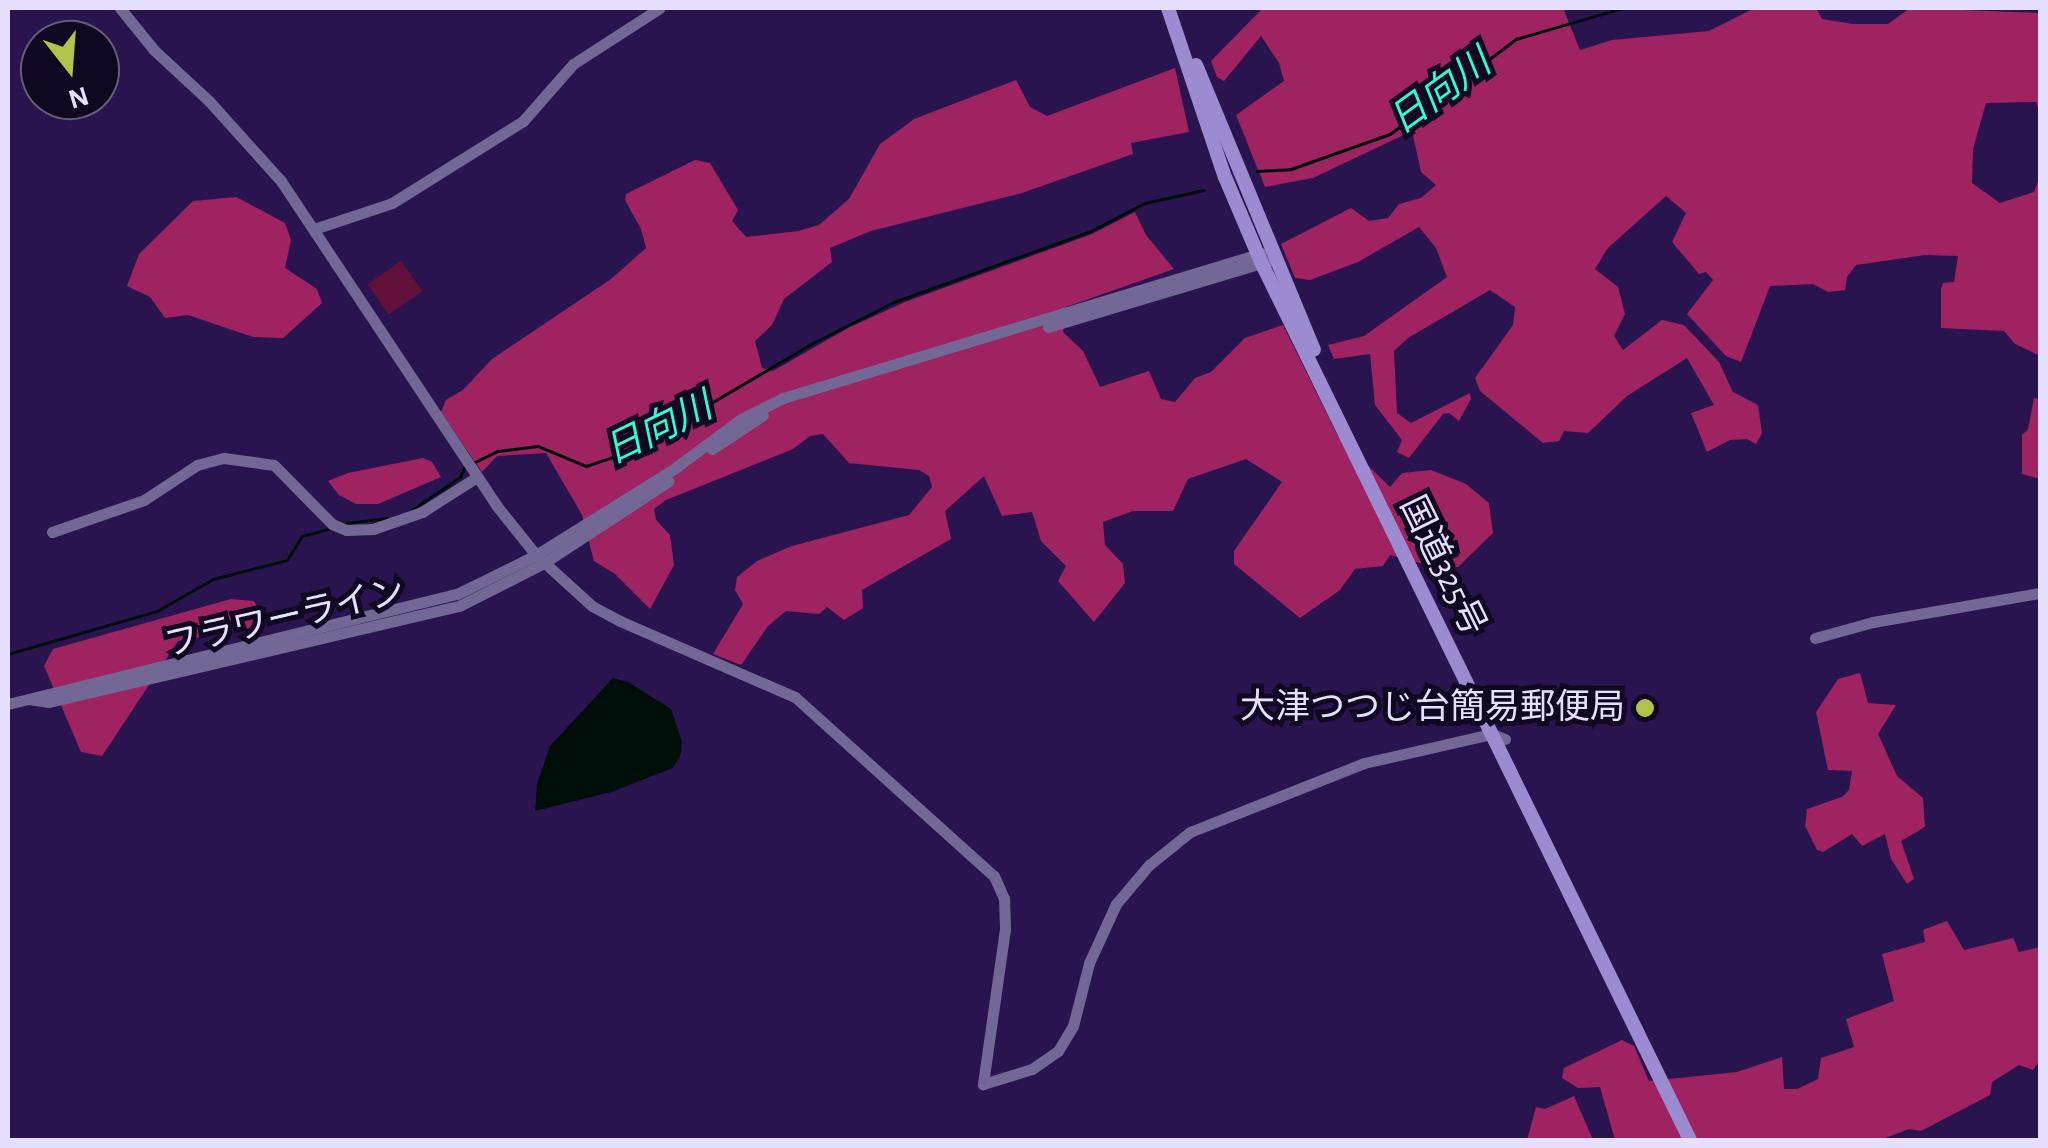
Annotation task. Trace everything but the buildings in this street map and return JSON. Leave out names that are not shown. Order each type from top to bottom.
[{"type":"highway","name":"国道325号","points":[[1168,8],[1226,177],[1699,1140]]},
{"type":"highway","name":"国道325号","points":[[1178,8],[1266,257]]},
{"type":"highway","name":"国道325号","points":[[1499,736],[1690,1140]]},
{"type":"street","points":[[120,8],[154,50],[258,153],[314,230],[472,468],[540,559],[592,606],[620,622],[795,697],[994,876],[1004,898],[1005,929],[983,1084],[1032,1069],[1058,1052],[1073,1026],[1105,922],[1129,886],[1172,844],[1224,816],[1343,770],[1499,736]]},
{"type":"street","points":[[314,230],[392,203],[414,190],[523,120],[572,64],[660,8]]},
{"type":"street","name":"フラワーライン","points":[[8,704],[30,700],[46,691],[457,594],[540,559],[774,410],[1266,257]]},
{"type":"street","points":[[52,532],[144,500],[197,465],[224,458],[274,464],[332,524],[346,530],[374,529],[422,512],[472,468]]},
{"type":"street","points":[[1815,638],[1873,622],[2040,593]]},
{"type":"shaded area","points":[[1263,8],[1563,8],[1580,50],[1612,40],[1709,31],[1755,8],[1816,8],[1822,19],[1853,24],[1888,24],[1910,8],[2040,13],[2040,114],[2036,102],[1986,103],[1973,149],[1972,183],[2000,203],[2034,192],[2040,176],[2040,356],[2015,344],[2004,331],[1941,328],[1941,289],[1943,283],[1954,282],[1958,256],[1925,255],[1856,265],[1847,277],[1845,290],[1828,292],[1813,284],[1770,286],[1741,362],[1726,356],[1687,314],[1713,280],[1706,272],[1699,274],[1672,242],[1686,213],[1666,196],[1607,249],[1595,269],[1618,287],[1625,314],[1614,336],[1623,350],[1662,320],[1684,325],[1719,362],[1733,392],[1758,405],[1762,433],[1756,444],[1747,439],[1730,440],[1707,452],[1691,413],[1714,405],[1687,358],[1627,396],[1588,433],[1564,431],[1559,441],[1543,443],[1480,391],[1475,378],[1513,325],[1515,307],[1490,290],[1408,338],[1394,351],[1397,413],[1411,423],[1470,393],[1471,399],[1459,421],[1449,413],[1443,414],[1409,458],[1397,452],[1402,440],[1375,405],[1370,354],[1334,359],[1328,345],[1364,336],[1447,277],[1436,248],[1419,227],[1358,262],[1310,280],[1295,278],[1281,244],[1351,208],[1369,221],[1388,218],[1399,204],[1421,198],[1436,185],[1421,172],[1412,131],[1313,178],[1265,187],[1236,115],[1284,81],[1279,63],[1261,36],[1224,81],[1217,77],[1211,61]]},
{"type":"shaded area","points":[[1175,68],[1189,132],[1131,143],[1133,154],[1022,193],[871,231],[830,248],[832,262],[784,299],[772,325],[755,341],[762,368],[773,371],[848,328],[905,302],[1092,234],[1135,212],[1146,235],[1174,269],[1066,307],[1063,332],[1083,351],[1100,387],[1149,371],[1161,399],[1175,402],[1195,378],[1211,372],[1245,338],[1283,325],[1338,436],[1390,487],[1402,473],[1431,470],[1466,484],[1489,503],[1493,533],[1458,567],[1431,566],[1390,555],[1383,566],[1355,569],[1340,590],[1300,618],[1234,564],[1234,551],[1282,482],[1246,459],[1188,479],[1173,511],[1133,511],[1103,522],[1105,545],[1123,564],[1125,583],[1094,622],[1058,581],[1066,566],[1041,541],[1032,512],[1002,516],[984,476],[945,511],[951,539],[862,590],[863,608],[844,620],[827,607],[819,614],[786,611],[768,626],[741,665],[713,654],[743,604],[735,590],[737,577],[757,561],[792,546],[909,515],[932,487],[929,476],[919,470],[849,463],[823,434],[810,436],[793,449],[666,500],[654,509],[656,520],[670,535],[674,565],[650,609],[615,574],[594,561],[582,515],[546,453],[497,456],[482,472],[441,412],[446,400],[463,390],[492,359],[611,279],[646,248],[641,229],[625,200],[626,194],[695,160],[710,163],[738,210],[732,221],[746,237],[798,231],[819,225],[849,199],[880,144],[914,119],[1016,80],[1030,107],[1047,116]]},
{"type":"shaded area","points":[[236,197],[285,223],[291,240],[285,268],[317,289],[322,303],[283,338],[253,337],[188,315],[165,318],[150,297],[127,286],[139,254],[193,201]]},
{"type":"shaded area","points":[[401,261],[422,291],[389,315],[367,285]]},
{"type":"shaded area","points":[[2034,398],[2040,399],[2040,479],[2022,474],[2022,435],[2028,429]]},
{"type":"shaded area","points":[[423,458],[432,462],[441,477],[378,504],[356,504],[339,495],[328,481],[348,473]]},
{"type":"shaded area","points":[[231,599],[254,601],[263,619],[254,627],[178,641],[102,756],[81,752],[44,666],[53,649]]},
{"type":"shaded area","points":[[1860,673],[1868,703],[1896,705],[1878,734],[1897,776],[1923,798],[1925,827],[1901,841],[1914,879],[1907,884],[1891,859],[1885,834],[1862,846],[1852,834],[1823,852],[1817,850],[1805,826],[1807,809],[1842,797],[1849,790],[1852,771],[1828,770],[1816,712],[1838,679]]},
{"type":"shaded area","points":[[613,678],[628,682],[671,709],[682,742],[673,768],[611,792],[535,811],[537,784],[550,746]]},
{"type":"shaded area","points":[[1947,921],[1964,950],[2013,938],[2019,952],[2040,947],[2040,1060],[2033,1070],[2019,1065],[1992,1082],[1990,1095],[1921,1131],[1909,1129],[1880,1140],[1615,1140],[1600,1087],[1578,1088],[1562,1078],[1564,1068],[1622,1040],[1634,1046],[1649,1081],[1737,1072],[1782,1057],[1784,1089],[1797,1089],[1818,1079],[1821,1058],[1854,1047],[1846,1019],[1894,1001],[1882,954],[1925,942],[1923,930]]},
{"type":"shaded area","points":[[1574,1096],[1593,1140],[1527,1140],[1536,1107],[1545,1109]]},
{"type":"waterway","name":"日向川","points":[[1257,171],[1291,169],[1390,134],[1516,39],[1623,8]]},
{"type":"waterway","name":"日向川","points":[[475,462],[498,451],[538,446],[586,466],[628,452],[815,342],[894,302],[1091,231],[1145,203],[1204,190]]},
{"type":"waterway","name":"日向川","points":[[413,509],[460,477],[464,468]]},
{"type":"waterway","name":"日向川","points":[[346,523],[387,518]]},
{"type":"waterway","name":"日向川","points":[[8,654],[157,611],[213,579],[287,560],[302,536],[329,529]]},
{"type":"place","name":"大津つつじ台簡易郵便局","points":[[1645,708]]}]
